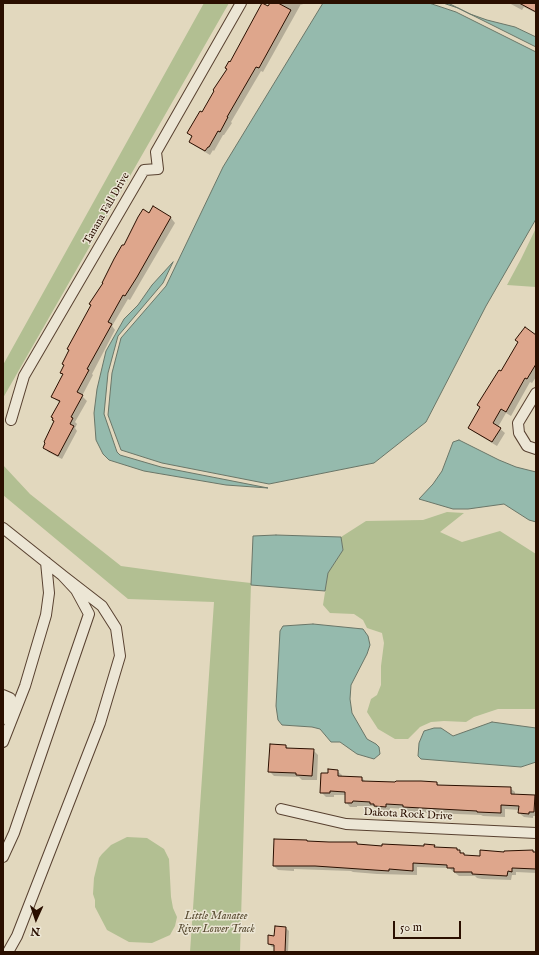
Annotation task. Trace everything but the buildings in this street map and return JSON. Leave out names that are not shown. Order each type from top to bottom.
[{"type":"street","name":"Tanana Fall Drive","points":[[12,420],[24,376],[144,170],[158,168],[156,152],[241,3]]},
{"type":"street","points":[[536,393],[518,423],[519,433],[527,446],[536,450]]},
{"type":"street","points":[[3,528],[102,606],[116,628],[120,656],[100,723],[17,936],[8,952]]},
{"type":"street","points":[[3,742],[25,686],[46,615],[49,593],[46,562]]},
{"type":"street","points":[[3,857],[14,833],[89,614],[76,590],[62,575]]},
{"type":"street","points":[[3,695],[10,698],[3,719]]},
{"type":"street","name":"Dakota Rock Drive","points":[[281,809],[346,824],[536,833]]},
{"type":"green space","points":[[204,3],[229,3],[3,398],[3,365]]},
{"type":"green space","points":[[536,228],[536,287],[507,285],[521,259]]},
{"type":"green space","name":"Little Manatee River Lower Track","points":[[3,465],[30,494],[121,566],[251,583],[240,952],[190,952],[214,602],[128,599],[3,495]]},
{"type":"green space","points":[[447,512],[464,513],[440,532],[462,542],[500,531],[536,554],[536,709],[498,709],[474,717],[466,722],[431,722],[420,727],[408,739],[395,739],[378,729],[367,712],[371,699],[377,695],[381,685],[381,666],[384,643],[382,633],[367,628],[363,620],[354,614],[330,613],[323,605],[328,573],[343,550],[341,537],[366,521],[423,520]]},
{"type":"green space","points":[[127,837],[147,838],[164,849],[169,859],[171,897],[173,908],[177,917],[175,926],[170,935],[152,943],[129,942],[107,930],[95,907],[93,894],[94,878],[99,858],[111,845]]},
{"type":"water","points":[[323,3],[429,3],[456,12],[536,52],[536,219],[486,306],[426,422],[374,463],[269,484],[162,463],[121,450],[108,415],[112,373],[121,338],[166,286],[223,167]]},
{"type":"water","points":[[443,3],[448,3],[458,8]]},
{"type":"water","points":[[470,14],[515,27],[536,37],[536,47]]},
{"type":"water","points":[[173,262],[163,283],[118,336],[108,373],[104,414],[117,452],[120,455],[161,467],[268,488],[226,485],[144,471],[109,460],[103,454],[96,440],[94,413],[97,389],[106,351],[124,319],[138,305],[152,285]]},
{"type":"water","points":[[459,440],[499,460],[516,467],[536,472],[536,522],[529,520],[504,504],[468,509],[453,509],[419,499],[433,484],[442,471],[453,442]]},
{"type":"water","points":[[276,535],[341,537],[343,550],[328,573],[325,591],[251,585],[253,536]]},
{"type":"water","points":[[313,624],[363,629],[368,636],[370,645],[351,685],[350,699],[352,713],[367,739],[379,747],[380,754],[374,759],[357,754],[340,742],[331,742],[320,729],[282,725],[278,720],[276,706],[280,631],[283,626]]},
{"type":"water","points":[[492,722],[536,728],[536,762],[521,767],[421,759],[418,756],[419,743],[424,731],[434,728],[441,728],[453,736]]}]
